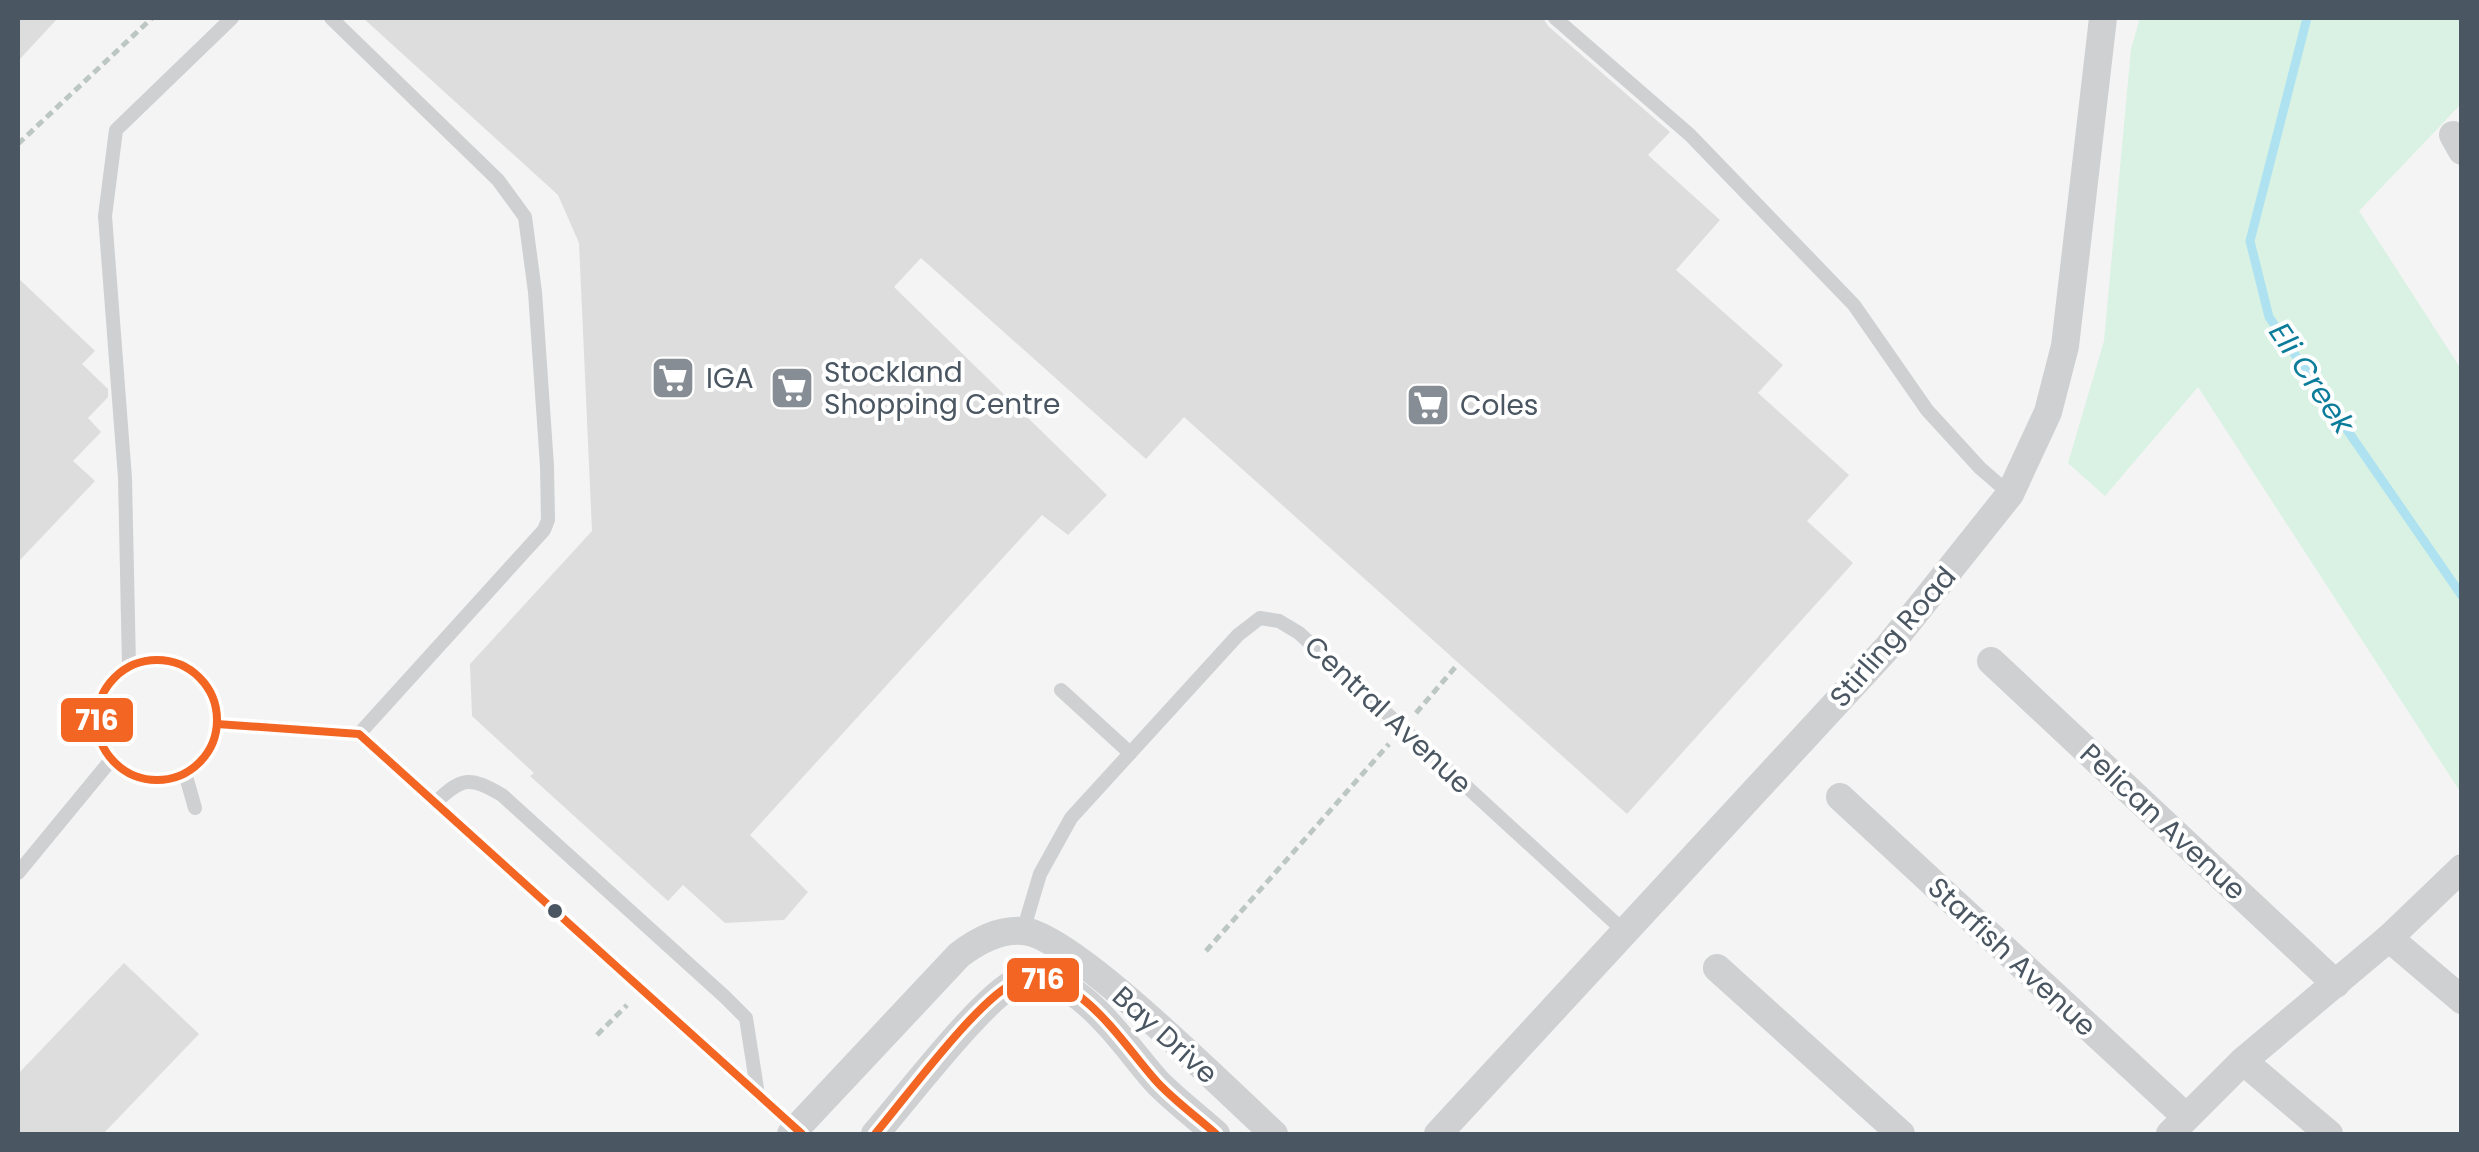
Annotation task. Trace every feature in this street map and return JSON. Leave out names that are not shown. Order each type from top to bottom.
[{"type":"street","name":"Stirling Road","points":[[1438,1134],[1888,647],[2010,494],[2048,412],[2065,346],[2104,18]]},
{"type":"street","name":"Pelican Avenue","points":[[1990,661],[2336,984]]},
{"type":"street","name":"Starfish Avenue","points":[[1840,797],[2177,1125]]},
{"type":"street","points":[[2177,1125],[2243,1061],[2389,938],[2462,868]]},
{"type":"street","points":[[797,1133],[959,955],[980,939],[1022,930]]},
{"type":"street","name":"Bay Drive","points":[[1022,930],[1051,941],[1094,970],[1274,1134]]},
{"type":"street","points":[[2389,938],[2462,1000]]},
{"type":"street","points":[[1717,968],[1901,1134]]},
{"type":"street","name":"Bay Drive","points":[[874,1134],[1004,990],[1018,981],[1039,978],[1061,984],[1082,999],[1158,1082],[1216,1134]]},
{"type":"street","points":[[2243,1061],[2329,1134]]},
{"type":"lane","points":[[129,666],[125,478],[105,216],[116,130],[232,18]]},
{"type":"lane","points":[[330,18],[498,180],[525,217],[535,292],[547,466],[548,520],[544,530],[358,734]]},
{"type":"lane","points":[[1555,18],[1690,135],[1854,305],[1927,410],[1980,468],[2010,494]]},
{"type":"lane","name":"Central Avenue","points":[[1022,930],[1052,848],[1071,818],[1238,635],[1260,618],[1299,632],[1626,932]]},
{"type":"lane","points":[[146,660],[165,660],[198,675],[209,689],[216,706],[213,744],[202,761],[186,774],[146,780],[110,760],[100,742],[96,722],[99,702],[117,674],[129,666],[146,660]]},
{"type":"lane","points":[[1061,690],[1130,753]]},
{"type":"lane","points":[[217,724],[358,734],[797,1133]]},
{"type":"lane","points":[[18,873],[110,760]]},
{"type":"lane","points":[[186,774],[196,808]]},
{"type":"lane","points":[[436,802],[456,783],[476,780],[502,795],[725,997],[746,1018],[758,1095]]},
{"type":"path","points":[[18,144],[152,18]]},
{"type":"path","points":[[1206,952],[1458,664]]},
{"type":"path","points":[[598,1035],[642,990]]},
{"type":"green space","points":[[2140,18],[2461,18],[2461,104],[2359,211],[2461,369],[2461,793],[2198,387],[2105,496],[2068,463],[2104,341],[2131,49]]},
{"type":"building","points":[[18,18],[58,18],[18,61]]},
{"type":"building","points":[[363,18],[1543,18],[1670,132],[1648,155],[1720,220],[1676,270],[1783,365],[1758,393],[1849,475],[1807,521],[1853,563],[1627,814],[1184,417],[1146,459],[921,258],[894,287],[1107,495],[1068,535],[1042,515],[750,835],[808,892],[784,920],[725,923],[683,885],[668,901],[530,776],[534,773],[472,716],[470,664],[592,531],[579,243],[558,195]]},
{"type":"building","points":[[18,278],[95,351],[82,364],[108,389],[108,397],[88,418],[101,432],[73,461],[95,481],[18,562]]},
{"type":"building","points":[[124,963],[199,1034],[103,1134],[18,1134],[18,1074]]},
{"type":"waterway","name":"Eli Creek","points":[[2307,18],[2250,241],[2269,317],[2462,596]]},
{"type":"transit line","name":"716","points":[[157,660],[180,665],[199,678],[212,697],[217,720],[212,743],[199,762],[180,775],[157,780],[134,775],[115,762],[102,743],[97,720],[102,697],[115,678],[134,665],[157,660]]},
{"type":"transit line","name":"716","points":[[217,724],[359,734],[802,1134]]},
{"type":"transit line","name":"716","points":[[875,1134],[982,1007],[1016,982],[1037,978],[1058,983],[1078,995],[1114,1030],[1158,1083],[1216,1134]]},
{"type":"place","name":"IGA","points":[[673,378]]},
{"type":"place","name":"Stockland Shopping Centre","points":[[792,388]]},
{"type":"place","name":"Coles","points":[[1428,405]]}]
